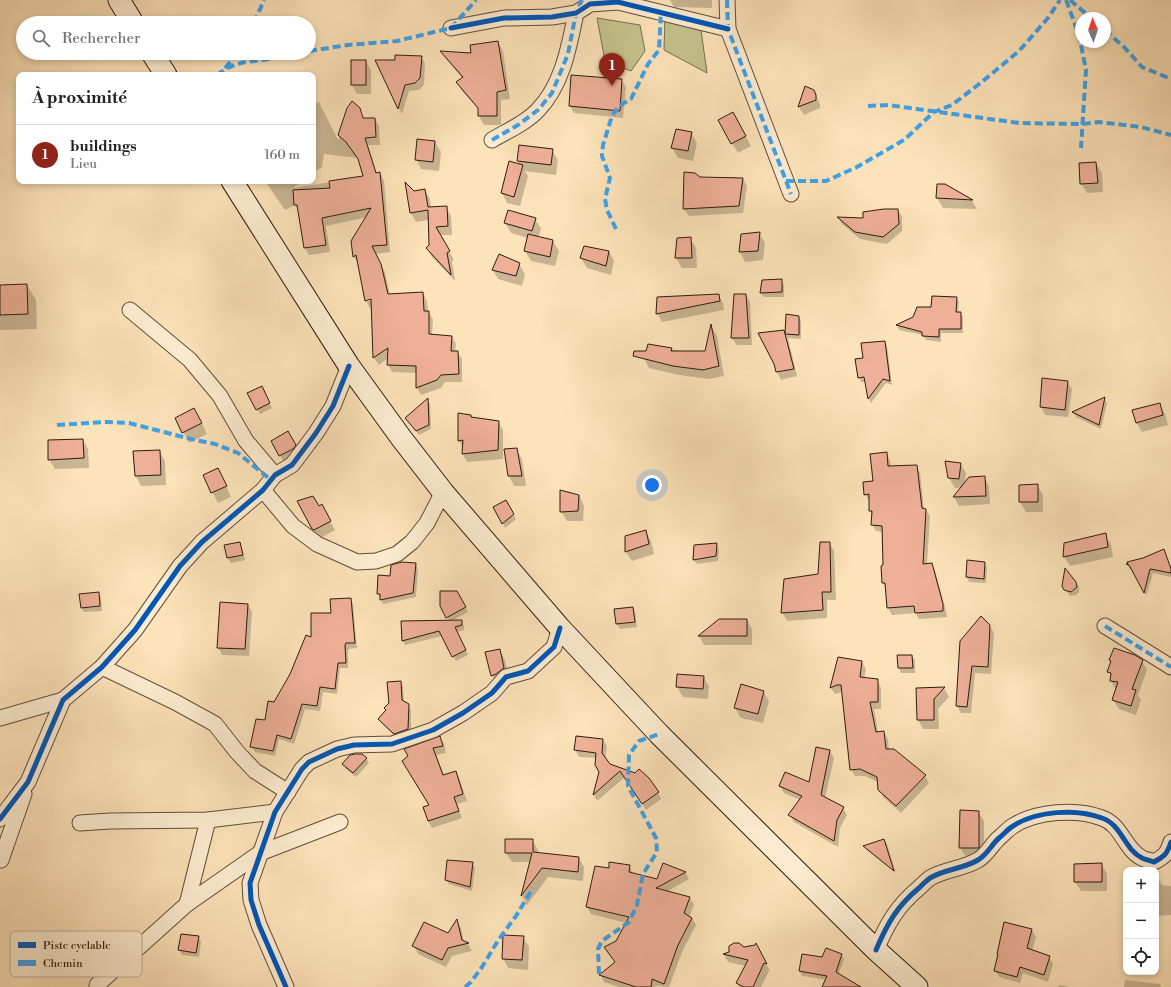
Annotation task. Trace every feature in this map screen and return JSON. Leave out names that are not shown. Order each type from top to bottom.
[{"type":"main road","points":[[119,0],[129,16]]},
{"type":"main road","points":[[156,60],[164,72]]},
{"type":"main road","points":[[234,184],[349,366],[443,492],[560,628],[659,734],[876,950],[917,987]]},
{"type":"street","points":[[727,0],[728,29],[791,194]]},
{"type":"street","points":[[451,28],[504,18],[552,17],[576,13],[590,4],[618,2],[728,29]]},
{"type":"street","points":[[492,140],[518,125],[538,110],[552,93],[568,54],[576,13]]},
{"type":"street","points":[[130,310],[190,360],[220,396],[246,441],[275,475]]},
{"type":"street","points":[[1,720],[63,700],[102,667],[135,630],[172,577],[202,542],[263,490],[275,475],[292,465],[316,433],[333,406],[349,366]]},
{"type":"street","points":[[263,490],[293,526],[316,544],[357,562],[376,561],[397,554],[412,542],[427,524],[443,492]]},
{"type":"street","points":[[1105,626],[1171,667]]},
{"type":"street","points":[[286,987],[258,925],[251,900],[250,883],[275,812],[302,769],[309,762],[337,749],[354,745],[392,744],[433,730],[463,713],[492,693],[506,677],[528,671],[554,647],[560,628]]},
{"type":"street","points":[[102,667],[176,702],[215,724],[237,752],[255,770],[288,792]]},
{"type":"street","points":[[0,860],[28,782],[63,700]]},
{"type":"street","points":[[0,819],[28,782]]},
{"type":"street","points":[[80,823],[110,821],[208,820],[275,812]]},
{"type":"street","points":[[876,950],[883,933],[896,910],[930,878],[966,867],[980,859],[998,839],[1014,826],[1038,816],[1073,812],[1102,818],[1118,829],[1126,842],[1142,858],[1154,862],[1162,858],[1168,852],[1171,842]]},
{"type":"street","points":[[187,904],[208,820]]},
{"type":"street","points":[[142,944],[187,904],[260,853],[340,822]]},
{"type":"street","points":[[97,985],[106,977]]},
{"type":"shaded area","points":[[665,17],[701,30],[707,73],[664,50]]},
{"type":"shaded area","points":[[597,18],[640,25],[645,51],[631,71],[605,61]]},
{"type":"building","points":[[498,41],[506,90],[497,92],[497,116],[478,116],[478,108],[456,82],[463,77],[440,51],[471,53],[470,45]]},
{"type":"building","points":[[395,55],[422,56],[420,78],[415,83],[405,85],[398,109],[375,60],[395,60]]},
{"type":"building","points":[[351,60],[366,60],[366,85],[351,85]]},
{"type":"building","points":[[571,75],[622,79],[620,111],[569,106]]},
{"type":"building","points":[[805,86],[814,90],[816,100],[798,107]]},
{"type":"building","points":[[352,101],[360,108],[363,118],[375,118],[376,137],[365,138],[376,173],[380,172],[387,245],[372,246],[381,264],[388,294],[423,292],[424,311],[429,311],[429,334],[452,336],[451,351],[458,351],[459,374],[441,375],[437,380],[416,388],[416,366],[387,365],[388,348],[373,358],[371,299],[365,301],[356,255],[353,257],[351,241],[371,208],[322,218],[326,245],[304,248],[297,205],[294,205],[293,190],[330,188],[329,181],[363,176],[358,159],[346,142],[338,135],[347,108]]},
{"type":"building","points":[[733,112],[746,136],[731,144],[718,120]]},
{"type":"building","points":[[676,129],[692,132],[688,151],[671,148]]},
{"type":"building","points":[[417,139],[435,141],[433,162],[415,160]]},
{"type":"building","points":[[519,145],[553,149],[551,165],[517,161]]},
{"type":"building","points":[[509,161],[523,165],[514,197],[501,193]]},
{"type":"building","points":[[1096,162],[1098,183],[1080,184],[1079,163]]},
{"type":"building","points":[[684,172],[695,173],[700,177],[743,178],[739,206],[683,209]]},
{"type":"building","points":[[405,182],[414,191],[425,189],[428,207],[447,206],[448,226],[436,227],[450,251],[447,253],[451,275],[426,248],[429,245],[428,210],[410,213]]},
{"type":"building","points":[[937,184],[945,184],[973,200],[936,198]]},
{"type":"building","points":[[898,209],[899,224],[883,237],[855,232],[837,217],[863,218],[863,212]]},
{"type":"building","points":[[508,210],[536,218],[532,231],[504,223]]},
{"type":"building","points":[[760,232],[758,251],[739,252],[741,234]]},
{"type":"building","points":[[528,234],[553,240],[550,257],[524,251]]},
{"type":"building","points":[[691,237],[692,258],[675,258],[677,238]]},
{"type":"building","points":[[584,246],[609,251],[606,266],[580,258]]},
{"type":"building","points":[[499,254],[520,263],[516,276],[492,270]]},
{"type":"building","points":[[782,279],[782,292],[760,293],[762,280]]},
{"type":"building","points":[[27,284],[28,314],[0,315],[0,285]]},
{"type":"building","points":[[719,294],[720,301],[656,314],[657,297]]},
{"type":"building","points":[[734,294],[746,294],[749,338],[731,338]]},
{"type":"building","points":[[932,296],[957,297],[956,312],[961,312],[961,329],[939,329],[939,337],[922,336],[922,332],[896,325],[913,317],[917,307],[931,307]]},
{"type":"building","points":[[786,314],[799,316],[799,335],[785,334]]},
{"type":"building","points":[[711,324],[719,366],[703,370],[673,366],[633,356],[634,351],[646,351],[648,344],[672,348],[671,351],[705,351]]},
{"type":"building","points":[[784,330],[794,369],[776,372],[774,364],[758,333]]},
{"type":"building","points":[[885,341],[890,381],[883,379],[868,399],[864,377],[858,378],[855,359],[863,358],[861,343]]},
{"type":"building","points":[[1042,378],[1068,381],[1065,410],[1040,407]]},
{"type":"building","points":[[262,386],[270,403],[256,410],[247,393]]},
{"type":"building","points":[[1105,397],[1099,425],[1072,412]]},
{"type":"building","points":[[428,398],[429,425],[416,431],[405,418]]},
{"type":"building","points":[[1160,403],[1163,415],[1136,423],[1132,410]]},
{"type":"building","points":[[194,408],[202,423],[182,433],[175,418]]},
{"type":"building","points":[[458,413],[471,415],[471,417],[499,421],[498,450],[462,454],[463,440],[458,441]]},
{"type":"building","points":[[288,431],[296,445],[293,449],[279,456],[271,441]]},
{"type":"building","points":[[83,439],[84,458],[48,460],[48,440]]},
{"type":"building","points":[[517,448],[522,476],[508,476],[504,449]]},
{"type":"building","points":[[160,450],[161,475],[135,476],[133,451]]},
{"type":"building","points":[[887,452],[888,466],[917,465],[922,508],[926,509],[923,564],[932,563],[943,604],[943,611],[915,613],[914,606],[887,608],[885,583],[882,583],[882,526],[871,525],[872,511],[869,511],[869,494],[864,495],[863,482],[873,481],[870,454]]},
{"type":"building","points":[[945,461],[961,463],[959,479],[948,478]]},
{"type":"building","points":[[218,468],[227,486],[211,493],[203,475]]},
{"type":"building","points":[[985,476],[986,496],[953,497],[969,477]]},
{"type":"building","points":[[1038,484],[1038,502],[1019,502],[1019,485]]},
{"type":"building","points":[[560,490],[579,495],[578,511],[560,512]]},
{"type":"building","points":[[313,496],[319,506],[322,504],[331,521],[314,530],[312,529],[297,501]]},
{"type":"building","points":[[506,500],[514,514],[502,524],[493,507]]},
{"type":"building","points":[[646,530],[649,544],[625,552],[625,536]]},
{"type":"building","points":[[1106,533],[1108,547],[1063,557],[1064,543]]},
{"type":"building","points":[[240,542],[243,555],[227,558],[224,545]]},
{"type":"building","points":[[820,542],[830,542],[831,592],[822,592],[823,610],[781,613],[784,579],[818,574]]},
{"type":"building","points":[[717,543],[716,556],[693,560],[694,545]]},
{"type":"building","points":[[1164,549],[1171,573],[1150,569],[1144,593],[1129,565],[1126,564],[1128,564],[1127,562],[1143,558]]},
{"type":"building","points":[[967,560],[985,562],[984,579],[966,577]]},
{"type":"building","points":[[402,562],[416,563],[413,593],[380,600],[380,594],[377,594],[378,575],[390,576],[391,565]]},
{"type":"building","points":[[1065,568],[1076,582],[1077,587],[1071,592],[1064,590],[1062,586]]},
{"type":"building","points":[[440,591],[457,591],[466,607],[446,618],[440,606]]},
{"type":"building","points":[[99,592],[100,606],[81,608],[79,594]]},
{"type":"building","points":[[351,598],[355,643],[346,643],[345,645],[346,663],[338,663],[335,689],[320,687],[317,706],[302,704],[291,739],[277,735],[273,751],[250,747],[256,719],[265,720],[268,701],[274,702],[290,674],[306,635],[311,637],[311,613],[331,613],[330,599]]},
{"type":"building","points":[[220,602],[248,604],[245,649],[217,648]]},
{"type":"building","points":[[633,607],[635,622],[616,624],[614,609]]},
{"type":"building","points":[[981,616],[990,625],[988,667],[972,666],[967,707],[956,706],[960,641]]},
{"type":"building","points":[[719,619],[747,619],[747,636],[698,636]]},
{"type":"building","points":[[462,620],[462,625],[455,627],[466,650],[452,657],[439,631],[402,641],[401,621]]},
{"type":"building","points":[[1114,648],[1135,655],[1143,660],[1132,689],[1136,690],[1131,706],[1112,700],[1118,682],[1110,681],[1111,673],[1107,672],[1111,661],[1109,660]]},
{"type":"building","points":[[500,649],[504,668],[491,676],[485,652]]},
{"type":"building","points":[[897,655],[912,655],[913,668],[898,668]]},
{"type":"building","points":[[838,657],[862,661],[860,677],[878,679],[878,702],[870,702],[876,732],[884,731],[886,749],[894,749],[926,775],[896,806],[878,790],[877,777],[860,769],[850,770],[841,685],[830,688]]},
{"type":"building","points":[[677,674],[704,676],[703,689],[676,687]]},
{"type":"building","points":[[401,681],[402,700],[409,704],[408,729],[394,734],[378,719],[386,710],[384,708],[389,703],[387,682]]},
{"type":"building","points":[[741,684],[764,691],[758,714],[734,708]]},
{"type":"building","points":[[945,687],[934,699],[934,720],[917,720],[916,688]]},
{"type":"building","points":[[440,736],[443,746],[433,748],[443,775],[456,771],[463,794],[454,797],[459,811],[428,821],[423,807],[429,805],[402,761],[408,756],[404,749]]},
{"type":"building","points":[[576,736],[603,739],[602,753],[610,764],[635,773],[639,769],[649,778],[659,792],[642,804],[620,771],[593,795],[599,772],[595,765],[596,753],[574,750]]},
{"type":"building","points":[[816,747],[830,750],[821,795],[844,807],[837,820],[834,841],[788,815],[802,796],[779,786],[785,772],[809,782]]},
{"type":"building","points":[[362,754],[367,758],[353,773],[342,764],[350,755]]},
{"type":"building","points":[[960,810],[979,811],[979,848],[959,848]]},
{"type":"building","points":[[505,839],[533,839],[533,852],[579,857],[578,872],[542,868],[521,896],[532,853],[505,853]]},
{"type":"building","points":[[884,839],[894,871],[863,846]]},
{"type":"building","points":[[447,860],[473,862],[470,887],[445,880]]},
{"type":"building","points":[[609,862],[630,865],[629,872],[657,879],[663,863],[686,872],[656,888],[690,897],[684,913],[692,918],[678,945],[664,984],[652,979],[651,987],[636,987],[599,975],[615,962],[604,947],[616,941],[629,917],[586,907],[595,866],[609,868]]},
{"type":"building","points":[[1102,863],[1102,882],[1074,882],[1074,864]]},
{"type":"building","points":[[457,919],[462,940],[469,943],[448,948],[442,960],[412,946],[424,922],[448,933]]},
{"type":"building","points":[[1004,922],[1032,929],[1027,948],[1050,956],[1044,975],[1020,967],[1017,977],[994,971]]},
{"type":"building","points":[[181,934],[199,936],[196,953],[178,950]]},
{"type":"building","points":[[503,935],[524,936],[522,960],[502,959]]},
{"type":"building","points":[[734,943],[739,943],[744,947],[755,945],[756,943],[767,964],[764,963],[753,987],[744,987],[736,983],[748,960],[723,954],[729,952],[729,946]]},
{"type":"building","points":[[826,948],[842,954],[836,972],[861,987],[822,987],[827,976],[799,971],[802,954],[822,957]]},
{"type":"marked path","points":[[257,16],[264,0]]},
{"type":"marked path","points":[[316,50],[348,45],[397,41],[451,28],[476,0]]},
{"type":"marked path","points":[[492,140],[518,125],[538,110],[552,93],[568,54],[576,13],[582,0]]},
{"type":"marked path","points":[[727,0],[728,29],[791,194]]},
{"type":"marked path","points":[[786,181],[826,181],[857,167],[904,140],[934,112],[952,105],[1019,51],[1048,18],[1060,0]]},
{"type":"marked path","points":[[1066,0],[1079,35],[1086,70],[1081,148]]},
{"type":"marked path","points":[[1070,0],[1084,12]]},
{"type":"marked path","points":[[616,229],[607,210],[605,199],[610,178],[602,156],[603,145],[612,116],[619,106],[631,99],[648,64],[659,50],[661,12]]},
{"type":"marked path","points":[[1111,35],[1142,67],[1171,79]]},
{"type":"marked path","points":[[225,68],[232,60]]},
{"type":"marked path","points":[[221,72],[242,63],[262,60]]},
{"type":"marked path","points":[[868,106],[888,105],[1019,123],[1082,124],[1099,122],[1141,127],[1171,135]]},
{"type":"marked path","points":[[57,425],[104,422],[129,423],[215,444],[238,453],[271,480]]},
{"type":"marked path","points":[[1105,626],[1171,667]]},
{"type":"marked path","points":[[599,974],[598,949],[602,941],[629,922],[637,905],[643,874],[657,852],[656,838],[628,786],[629,755],[639,741],[659,734]]},
{"type":"marked path","points":[[465,987],[471,982],[482,967],[533,888]]},
{"type":"cycle path","points":[[451,28],[504,18],[552,17],[576,13],[590,4],[618,2],[728,29]]},
{"type":"cycle path","points":[[0,819],[28,782],[63,700],[102,667],[135,630],[180,566],[202,542],[263,490],[275,475],[292,465],[316,433],[333,406],[349,366]]},
{"type":"cycle path","points":[[286,987],[259,925],[251,900],[250,883],[275,812],[302,769],[309,762],[337,749],[354,745],[392,744],[433,730],[463,713],[492,693],[506,677],[528,671],[554,647],[560,628]]},
{"type":"cycle path","points":[[876,950],[893,916],[911,895],[927,880],[936,875],[978,860],[996,840],[1013,826],[1022,821],[1044,814],[1068,812],[1092,815],[1102,818],[1109,821],[1119,831],[1136,854],[1143,859],[1154,862],[1165,854],[1171,842]]},
{"type":"place","name":"buildings","points":[[612,86]]}]
